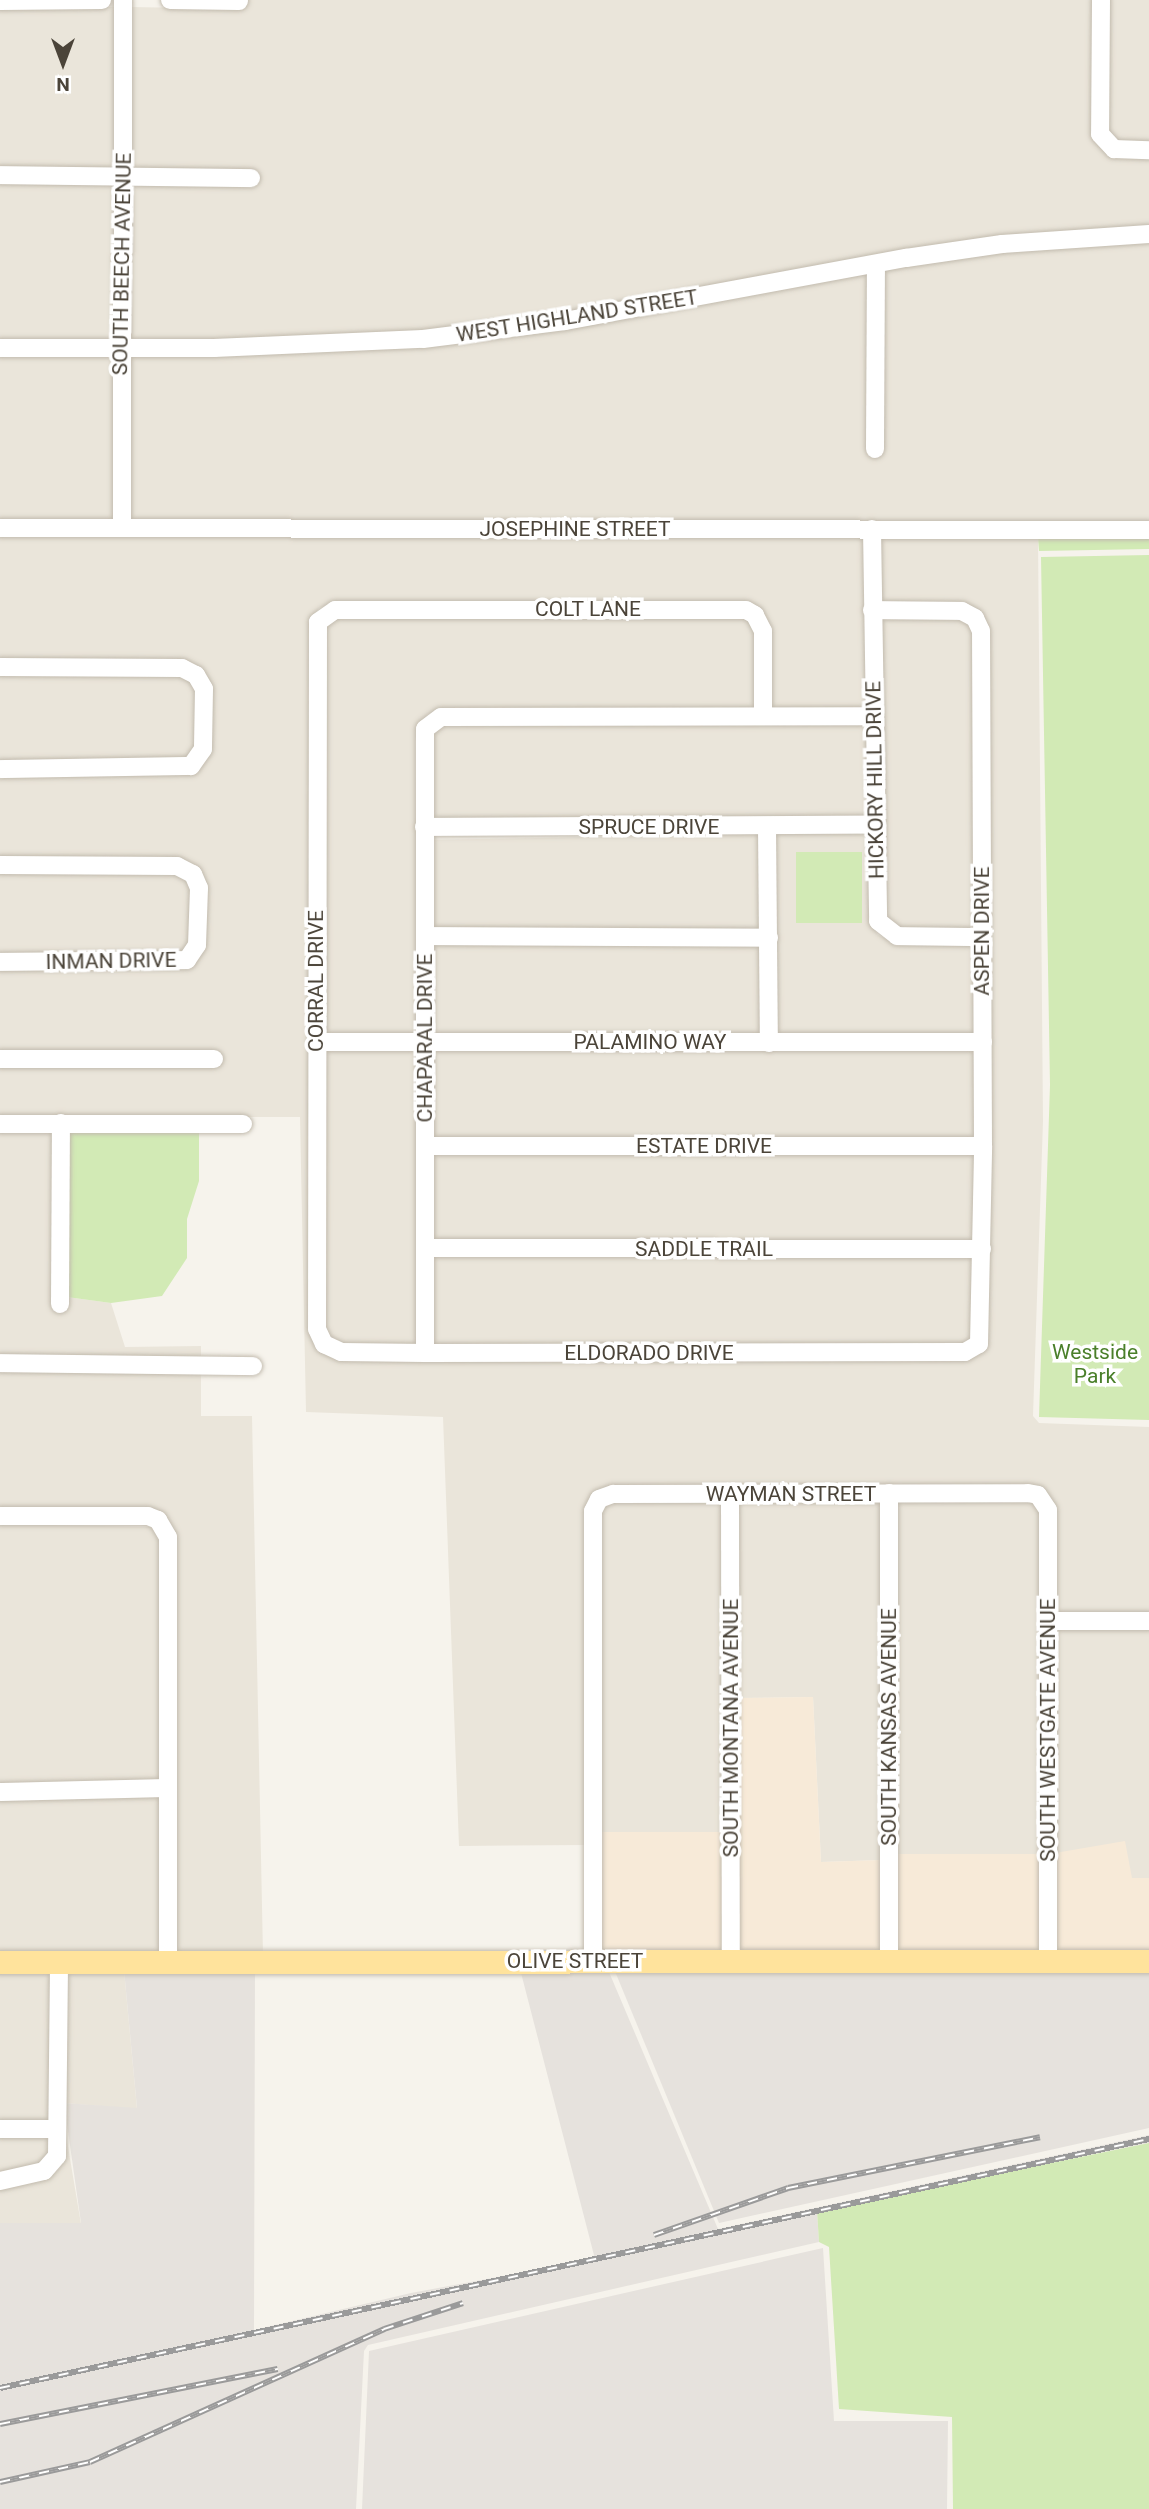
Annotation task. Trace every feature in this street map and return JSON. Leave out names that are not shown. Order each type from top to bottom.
[{"type":"main road","name":"OLIVE STREET","points":[[0,1962],[1149,1961]]},
{"type":"street","points":[[0,1],[102,0]]},
{"type":"street","name":"SOUTH BEECH AVENUE","points":[[122,528],[124,0]]},
{"type":"street","points":[[170,0],[239,1]]},
{"type":"street","points":[[1101,0],[1100,134],[1114,149],[1149,150]]},
{"type":"street","points":[[0,175],[251,178]]},
{"type":"street","name":"WEST HIGHLAND STREET","points":[[0,348],[121,345],[214,348],[423,339],[565,321],[876,264],[1002,244],[1149,234]]},
{"type":"street","points":[[875,449],[876,264]]},
{"type":"street","name":"JOSEPHINE STREET","points":[[0,528],[1149,530]]},
{"type":"street","name":"HICKORY HILL DRIVE","points":[[872,529],[873,825],[882,928],[897,936],[982,937]]},
{"type":"street","name":"COLT LANE","points":[[320,618],[335,610],[746,610],[755,615],[763,631],[763,716]]},
{"type":"street","name":"ASPEN DRIVE","points":[[872,610],[962,611],[980,624],[982,1337],[975,1348]]},
{"type":"street","name":"CORRAL DRIVE","points":[[320,618],[315,629],[317,1329],[324,1344]]},
{"type":"street","points":[[0,667],[190,670],[204,689],[198,760],[180,769],[0,769]]},
{"type":"street","points":[[763,716],[873,716]]},
{"type":"street","name":"CHAPARAL DRIVE","points":[[425,1353],[422,741],[428,725],[442,717],[763,716]]},
{"type":"street","name":"SPRUCE DRIVE","points":[[424,827],[873,825]]},
{"type":"street","points":[[767,827],[769,1042]]},
{"type":"street","name":"INMAN DRIVE","points":[[0,865],[177,866],[193,874],[199,888],[197,945],[187,960],[0,962]]},
{"type":"street","points":[[425,936],[769,938]]},
{"type":"street","name":"PALAMINO WAY","points":[[317,1042],[983,1042]]},
{"type":"street","points":[[0,1059],[214,1059]]},
{"type":"street","points":[[0,1124],[243,1124]]},
{"type":"street","points":[[60,1304],[61,1124]]},
{"type":"street","name":"ESTATE DRIVE","points":[[425,1146],[983,1146]]},
{"type":"street","name":"SADDLE TRAIL","points":[[426,1248],[982,1249]]},
{"type":"street","name":"ELDORADO DRIVE","points":[[324,1344],[341,1352],[425,1353],[965,1352],[975,1348]]},
{"type":"street","points":[[0,1363],[253,1366]]},
{"type":"street","name":"SOUTH KANSAS AVENUE","points":[[889,1493],[889,1961]]},
{"type":"street","name":"WAYMAN STREET","points":[[593,1961],[595,1504],[605,1496],[730,1494],[1028,1493],[1043,1500]]},
{"type":"street","name":"SOUTH MONTANA AVENUE","points":[[730,1494],[731,1962]]},
{"type":"street","name":"SOUTH WESTGATE AVENUE","points":[[1043,1500],[1048,1510],[1048,1962]]},
{"type":"street","points":[[0,1516],[148,1516],[164,1529],[168,1963]]},
{"type":"street","points":[[1048,1621],[1149,1621]]},
{"type":"street","points":[[0,1792],[168,1788]]},
{"type":"street","points":[[0,2181],[44,2171],[53,2163],[57,2129],[59,1962]]},
{"type":"street","points":[[0,2129],[57,2129]]},
{"type":"shaded area","points":[[246,0],[1149,0],[1149,227],[1001,237],[564,313],[422,331],[214,341],[128,338],[130,185],[258,185],[257,170],[130,170],[130,7],[245,9]]},
{"type":"shaded area","points":[[0,7],[117,7],[117,170],[0,170]]},
{"type":"shaded area","points":[[0,183],[116,185],[113,342],[0,340]]},
{"type":"shaded area","points":[[1149,242],[1149,521],[128,521],[128,353],[214,356],[423,347],[869,273],[868,456],[881,456],[882,270],[1002,252]]},
{"type":"shaded area","points":[[0,353],[114,353],[114,521],[0,521]]},
{"type":"shaded area","points":[[0,536],[865,537],[866,708],[770,708],[766,618],[335,602],[319,608],[311,619],[308,839],[315,1347],[340,1359],[965,1360],[984,1349],[989,1326],[979,612],[964,603],[879,603],[878,537],[1038,537],[1043,1121],[1033,1416],[1039,1423],[1149,1427],[1149,1613],[1055,1613],[1052,1500],[1044,1490],[602,1489],[587,1845],[459,1846],[443,1417],[306,1412],[300,1117],[0,1117]]},
{"type":"shaded area","points":[[744,618],[754,626],[757,708],[442,709],[428,714],[419,725],[415,741],[418,1035],[323,1035],[324,626],[331,619]]},
{"type":"shaded area","points":[[879,618],[961,618],[973,628],[975,929],[898,929],[887,923]]},
{"type":"shaded area","points":[[866,723],[867,818],[430,819],[431,733],[443,724]]},
{"type":"shaded area","points":[[867,833],[872,925],[878,935],[897,944],[975,944],[976,1035],[776,1035],[774,834]]},
{"type":"shaded area","points":[[761,834],[763,930],[433,936],[431,840]]},
{"type":"shaded area","points":[[432,944],[762,944],[762,1035],[432,1035]]},
{"type":"shaded area","points":[[323,1050],[418,1050],[418,1345],[342,1345],[325,1333]]},
{"type":"shaded area","points":[[432,1050],[976,1050],[976,1138],[432,1138]]},
{"type":"shaded area","points":[[55,1131],[53,1311],[67,1311],[67,1297],[111,1303],[125,1347],[201,1346],[201,1357],[0,1355],[0,1132]]},
{"type":"shaded area","points":[[432,1153],[976,1153],[976,1241],[432,1241]]},
{"type":"shaded area","points":[[433,1256],[975,1257],[975,1335],[969,1343],[431,1345]]},
{"type":"shaded area","points":[[0,1370],[201,1373],[201,1416],[252,1416],[263,1955],[175,1955],[174,1529],[168,1519],[0,1509]]},
{"type":"shaded area","points":[[1027,1500],[1040,1508],[1041,1854],[896,1859],[896,1501]]},
{"type":"shaded area","points":[[723,1501],[724,1832],[601,1844],[601,1508],[613,1502]]},
{"type":"shaded area","points":[[737,1501],[882,1501],[882,1860],[821,1862],[813,1697],[737,1698]]},
{"type":"shaded area","points":[[0,1524],[154,1527],[161,1539],[161,1781],[0,1784]]},
{"type":"shaded area","points":[[1055,1628],[1149,1629],[1149,1878],[1132,1879],[1055,1853]]},
{"type":"shaded area","points":[[813,1697],[821,1862],[882,1860],[883,1953],[738,1954],[737,1698]]},
{"type":"shaded area","points":[[0,1796],[161,1796],[161,1955],[0,1955]]},
{"type":"shaded area","points":[[600,1832],[724,1832],[724,1954],[600,1954]]},
{"type":"shaded area","points":[[1125,1841],[1132,1878],[1149,1878],[1149,1954],[1054,1954],[1055,1853]]},
{"type":"shaded area","points":[[896,1854],[1041,1854],[1041,1954],[896,1954]]},
{"type":"shaded area","points":[[520,1969],[609,1972],[718,2229],[1149,2135],[1149,2143],[817,2211],[819,2242],[368,2345],[364,2351],[356,2509],[0,2509],[0,2223],[81,2223],[64,2103],[137,2108],[124,1970],[255,1970],[254,2330],[411,2293],[595,2259]]},
{"type":"shaded area","points":[[614,1969],[1149,1971],[1149,2128],[719,2223]]},
{"type":"shaded area","points":[[0,1970],[52,1970],[52,2121],[0,2121]]},
{"type":"shaded area","points":[[66,1970],[124,1970],[137,2109],[64,2103]]},
{"type":"shaded area","points":[[64,2123],[81,2224],[0,2223],[0,2188],[55,2173],[62,2165]]},
{"type":"shaded area","points":[[0,2137],[51,2137],[51,2154],[41,2164],[0,2173]]},
{"type":"shaded area","points":[[823,2248],[834,2421],[948,2421],[947,2509],[362,2509],[369,2351]]},
{"type":"green space","points":[[1038,537],[1149,538],[1149,549],[1039,551]]},
{"type":"green space","name":"Westside Park","points":[[1149,555],[1149,1420],[1039,1417],[1050,1085],[1041,557]]},
{"type":"green space","points":[[796,852],[862,852],[862,923],[796,923]]},
{"type":"green space","points":[[68,1131],[199,1132],[199,1181],[187,1219],[187,1258],[162,1296],[111,1303],[67,1297]]},
{"type":"green space","points":[[1149,2143],[1149,2509],[953,2509],[952,2417],[839,2409],[829,2247],[819,2242],[817,2211]]},
{"type":"railway","points":[[654,2235],[788,2188],[1040,2137]]},
{"type":"railway","points":[[0,2388],[1149,2139]]},
{"type":"railway","points":[[0,2482],[90,2462],[384,2329],[463,2303]]},
{"type":"railway","points":[[0,2424],[278,2369]]}]
